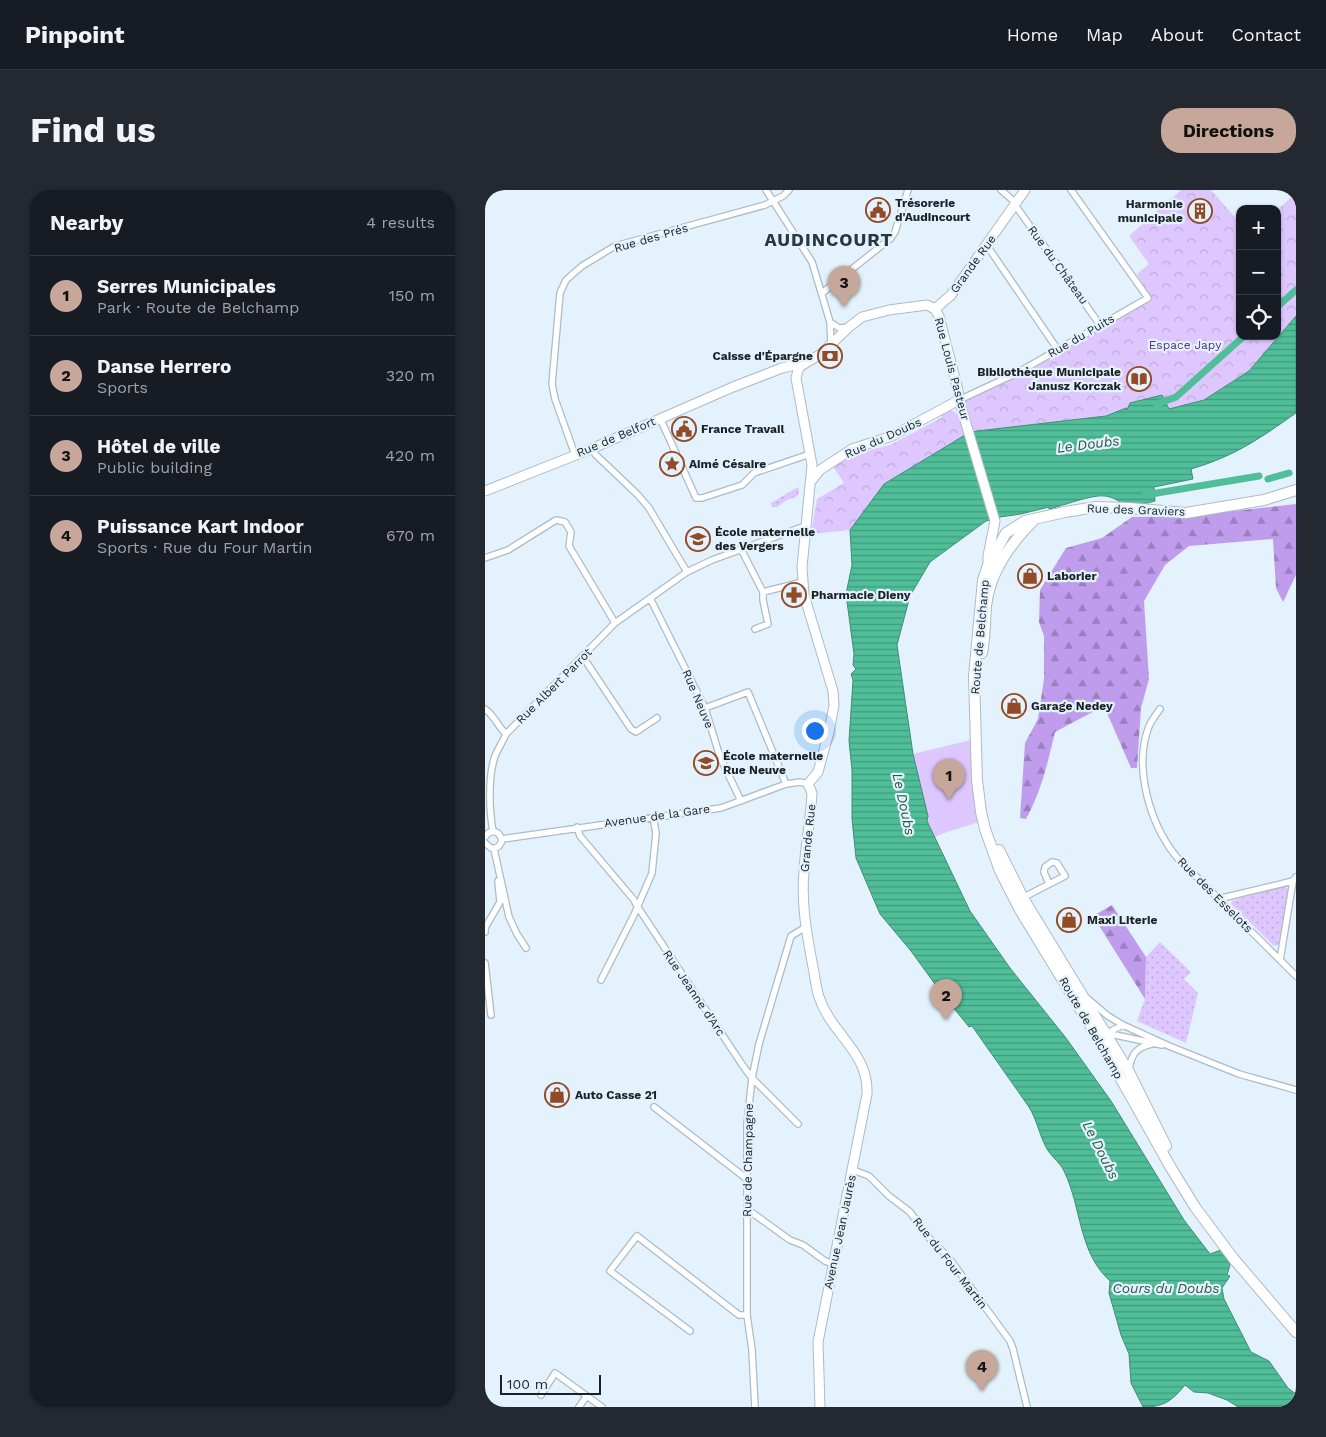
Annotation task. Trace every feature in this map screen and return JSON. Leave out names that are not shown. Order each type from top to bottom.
[{"type":"main road","name":"Rue des Graviers","points":[[1006,533],[1017,524],[1025,521],[1096,507],[1186,513],[1264,500],[1296,490]]},
{"type":"main road","points":[[986,606],[989,590],[1003,557],[1018,536],[1035,519]]},
{"type":"main road","name":"Route de Belchamp","points":[[1006,533],[988,565],[983,580],[974,676],[977,780],[981,812],[987,836],[1000,871],[1082,994],[1171,1168],[1195,1207],[1233,1258],[1296,1332]]},
{"type":"main road","name":"Route de Belchamp","points":[[986,606],[985,638],[979,676],[979,762],[981,788],[992,834],[1019,900],[1102,1036],[1129,1072],[1181,1174],[1199,1204],[1238,1259],[1296,1327]]},
{"type":"street","points":[[766,190],[812,262],[830,322],[831,344]]},
{"type":"street","name":"Rue des Prés","points":[[575,455],[552,384],[562,288],[566,280],[589,261],[615,246],[725,217],[773,202],[789,190]]},
{"type":"street","name":"Rue du Château","points":[[1001,190],[1018,209],[1100,325]]},
{"type":"street","name":"Grande Rue","points":[[935,309],[951,295],[1025,190]]},
{"type":"street","name":"Rue du Puits","points":[[959,400],[1017,373],[1148,298],[1071,190]]},
{"type":"street","points":[[822,293],[891,238],[895,232],[908,191]]},
{"type":"street","points":[[986,247],[990,250],[1058,350]]},
{"type":"street","points":[[808,784],[818,772],[834,705],[833,691],[804,595],[802,567],[805,526],[812,480],[816,467],[810,454],[796,371],[804,362],[814,358],[862,317],[889,310],[927,304],[935,309]]},
{"type":"street","name":"Rue Louis Pasteur","points":[[935,309],[939,316],[959,400],[995,521]]},
{"type":"street","points":[[830,322],[839,328],[849,327]]},
{"type":"street","name":"Rue de Belfort","points":[[485,492],[591,449],[733,386],[804,362]]},
{"type":"street","points":[[779,370],[789,373],[796,378]]},
{"type":"street","name":"Rue du Doubs","points":[[816,467],[858,446],[882,441],[959,400]]},
{"type":"street","points":[[660,418],[696,498],[702,498],[741,485],[754,473],[810,454]]},
{"type":"street","points":[[591,449],[649,508],[687,572],[741,549],[805,526]]},
{"type":"street","points":[[485,558],[508,550],[556,520],[565,522],[571,532],[569,546],[615,623]]},
{"type":"street","points":[[995,521],[1006,533]]},
{"type":"street","points":[[988,565],[995,521]]},
{"type":"street","name":"Route de Belchamp","points":[[986,606],[988,579],[1006,538],[1006,533]]},
{"type":"street","points":[[741,549],[763,592],[768,624],[755,630]]},
{"type":"street","name":"Rue Albert Parrot","points":[[493,831],[488,811],[491,774],[495,756],[506,734],[615,623],[687,572]]},
{"type":"street","points":[[763,592],[803,582]]},
{"type":"street","name":"Rue Neuve","points":[[650,598],[705,708],[720,756],[741,801]]},
{"type":"street","points":[[583,657],[631,729],[636,732],[657,718]]},
{"type":"street","points":[[705,708],[749,692],[786,784]]},
{"type":"street","points":[[485,709],[506,734]]},
{"type":"street","name":"Rue des Esselots","points":[[1159,709],[1149,727],[1144,743],[1145,787],[1151,811],[1161,832],[1176,855],[1296,976]]},
{"type":"street","name":"Avenue de la Gare","points":[[502,839],[721,808],[786,784],[800,782],[808,784]]},
{"type":"street","name":"Grande Rue","points":[[808,784],[812,793],[803,875],[806,927],[819,997],[828,1015],[859,1059]]},
{"type":"street","points":[[601,980],[652,873],[655,832],[653,817]]},
{"type":"street","name":"Rue Jeanne d'Arc","points":[[577,827],[580,836],[634,900],[752,1078],[799,1124]]},
{"type":"street","points":[[485,835],[493,831],[498,833],[502,839],[501,844],[494,849]]},
{"type":"street","points":[[485,843],[488,847],[494,849]]},
{"type":"street","points":[[494,849],[509,918],[526,948]]},
{"type":"street","points":[[485,932],[485,928],[500,902],[497,877],[499,870]]},
{"type":"street","points":[[1218,899],[1295,879],[1280,960]]},
{"type":"street","points":[[1019,900],[1049,884]]},
{"type":"street","name":"Rue de Champagne","points":[[755,1407],[752,1350],[747,1315],[747,1124],[752,1078],[759,1044],[791,936],[806,927]]},
{"type":"street","points":[[485,963],[491,1015]]},
{"type":"street","points":[[1082,994],[1108,1016],[1123,1025],[1169,1046],[1239,1074],[1296,1090]]},
{"type":"street","points":[[1102,1036],[1123,1025]]},
{"type":"street","points":[[1102,1036],[1169,1046]]},
{"type":"street","points":[[1129,1072],[1133,1055],[1137,1050],[1143,1045],[1153,1043]]},
{"type":"street","name":"Avenue Jean Jaurès","points":[[820,1407],[818,1342],[867,1094],[866,1074],[859,1059]]},
{"type":"street","points":[[654,1107],[747,1179]]},
{"type":"street","name":"Rue du Four Martin","points":[[853,1170],[869,1176],[889,1196],[910,1212],[930,1239],[949,1258],[1010,1341],[1027,1407]]},
{"type":"street","points":[[747,1209],[791,1240],[803,1245],[833,1264]]},
{"type":"street","points":[[690,1331],[610,1271],[637,1236],[739,1315],[747,1315]]},
{"type":"street","points":[[541,1395],[555,1373],[602,1407]]},
{"type":"street","points":[[579,1407],[586,1397]]},
{"type":"green space","name":"Espace Japy","points":[[1181,190],[1211,190],[1236,218],[1236,340],[1275,340],[1249,371],[1204,400],[1169,409],[1162,395],[1129,407],[1127,410],[1126,408],[1106,416],[973,432],[964,400],[1062,350],[1152,299],[1137,274],[1149,264],[1129,236]]},
{"type":"green space","name":"Espace Japy","points":[[1296,193],[1296,316],[1281,334],[1281,206]]},
{"type":"green space","points":[[946,410],[955,412],[958,415],[965,435],[884,484],[850,530],[811,534],[817,499],[844,483],[832,465],[862,447],[866,451],[890,445],[943,417],[938,414]]},
{"type":"green space","points":[[798,487],[798,496],[787,500],[777,507],[772,507],[771,503]]},
{"type":"green space","points":[[1296,504],[1296,575],[1283,602],[1276,588],[1273,539],[1189,546],[1165,565],[1144,601],[1149,679],[1141,708],[1137,768],[1131,768],[1104,706],[1055,732],[1047,766],[1036,798],[1026,819],[1020,818],[1025,743],[1038,719],[1044,679],[1044,636],[1039,622],[1040,590],[1066,548],[1102,538],[1132,517],[1189,516]]},
{"type":"green space","points":[[971,740],[972,784],[979,822],[935,837],[927,821],[928,816],[913,754]]},
{"type":"green space","points":[[1284,886],[1289,890],[1278,945],[1274,946],[1231,902]]},
{"type":"green space","points":[[1112,905],[1146,957],[1145,999],[1093,916]]},
{"type":"green space","points":[[1160,942],[1191,972],[1184,979],[1198,993],[1186,1043],[1137,1021],[1145,999],[1146,957]]},
{"type":"water","name":"Cours du Doubs","points":[[1296,316],[1296,413],[1246,446],[1207,464],[1191,469],[1193,479],[1154,487],[1155,501],[1132,505],[1124,504],[1110,497],[1098,496],[1049,509],[1049,507],[986,521],[930,562],[910,596],[897,645],[913,754],[928,816],[927,821],[970,911],[1010,968],[1066,1038],[1111,1101],[1184,1220],[1210,1254],[1221,1250],[1230,1265],[1227,1275],[1230,1276],[1222,1288],[1224,1299],[1251,1352],[1269,1361],[1288,1388],[1296,1394],[1296,1407],[1238,1407],[1227,1400],[1208,1393],[1194,1392],[1185,1385],[1167,1402],[1157,1406],[1143,1407],[1131,1383],[1129,1354],[1121,1335],[1109,1293],[1110,1281],[1092,1257],[1086,1243],[1070,1185],[1064,1171],[1048,1150],[1029,1107],[972,1026],[969,1027],[880,914],[856,858],[852,819],[852,770],[849,741],[853,680],[851,674],[856,669],[853,665],[854,654],[846,594],[852,565],[850,530],[884,484],[965,435],[977,431],[1106,416],[1126,408],[1127,410],[1130,403],[1162,395],[1169,409],[1204,400],[1249,371],[1275,340],[1281,340],[1281,334]]},
{"type":"waterway","points":[[1281,303],[1296,290]]},
{"type":"waterway","points":[[1157,404],[1176,397],[1240,340]]},
{"type":"waterway","points":[[1268,479],[1289,473]]},
{"type":"waterway","points":[[1145,495],[1259,476]]},
{"type":"place","name":"Trésorerie d'Audincourt","points":[[878,210]]},
{"type":"place","name":"Harmonie municipale","points":[[1200,211]]},
{"type":"place","name":"Hôtel de ville","points":[[844,307]]},
{"type":"place","name":"Caisse d'Épargne","points":[[830,356]]},
{"type":"place","name":"Bibliothèque Municipale Janusz Korczak","points":[[1139,379]]},
{"type":"place","name":"France Travail","points":[[684,429]]},
{"type":"place","name":"Aimé Césaire","points":[[672,464]]},
{"type":"place","name":"École maternelle des Vergers","points":[[698,539]]},
{"type":"place","name":"Laborier","points":[[1030,576]]},
{"type":"place","name":"Pharmacie Dieny","points":[[794,595]]},
{"type":"place","name":"Garage Nedey","points":[[1014,706]]},
{"type":"place","name":"École maternelle Rue Neuve","points":[[706,763]]},
{"type":"place","name":"Serres Municipales","points":[[949,800]]},
{"type":"place","name":"Maxi Literie","points":[[1069,920]]},
{"type":"place","name":"Danse Herrero","points":[[946,1020]]},
{"type":"place","name":"Auto Casse 21","points":[[557,1095]]},
{"type":"place","name":"Puissance Kart Indoor","points":[[982,1391]]},
{"type":"district","name":"AUDINCOURT","points":[[829,240]]},
{"type":"water label","name":"Le Doubs","points":[[1088,444]]},
{"type":"water label","name":"Le Doubs","points":[[904,804]]},
{"type":"water label","name":"Le Doubs","points":[[1101,1150]]}]
